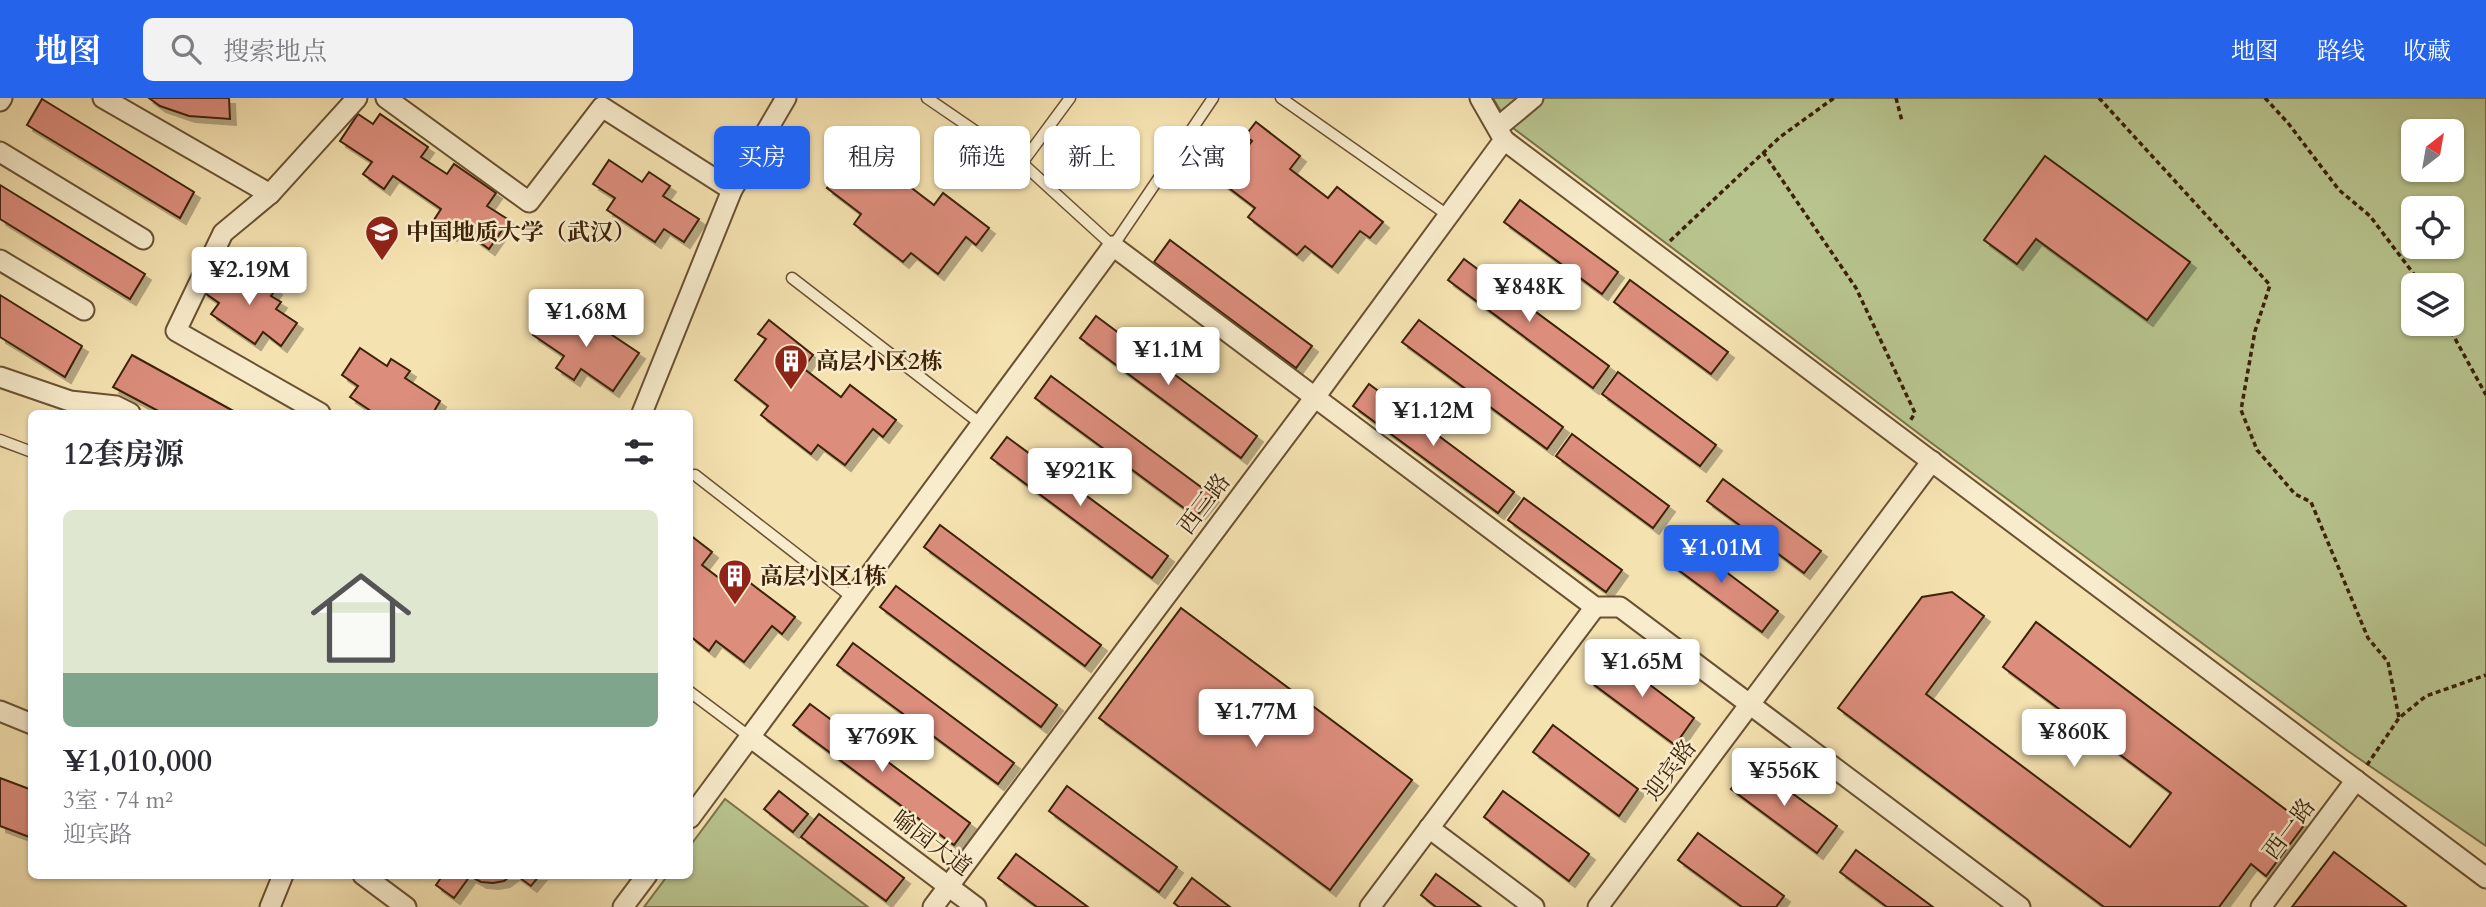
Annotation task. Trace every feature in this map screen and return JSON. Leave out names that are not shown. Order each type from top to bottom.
[{"type":"street","points":[[103,98],[270,194]]},
{"type":"street","points":[[315,410],[176,331],[223,233],[270,194],[357,98]]},
{"type":"street","points":[[386,98],[529,202],[602,107],[732,190]]},
{"type":"street","points":[[643,410],[732,190],[786,98]]},
{"type":"street","points":[[1480,98],[1501,134],[1656,254],[2486,878]]},
{"type":"street","name":"西三路","points":[[933,907],[1449,216],[1501,134],[1533,98]]},
{"type":"street","points":[[0,152],[143,239]]},
{"type":"street","points":[[693,814],[1113,246],[1595,607],[1620,607],[2020,907]]},
{"type":"street","points":[[0,260],[84,310]]},
{"type":"street","points":[[0,377],[70,401],[116,406],[124,410]]},
{"type":"street","name":"迎宾路","points":[[1598,907],[1932,461]]},
{"type":"street","points":[[1370,907],[1595,607]]},
{"type":"street","points":[[0,711],[28,722]]},
{"type":"street","name":"喻园大道","points":[[750,737],[976,907]]},
{"type":"street","name":"西一路","points":[[2261,907],[2356,780]]},
{"type":"street","points":[[1429,828],[1534,907]]},
{"type":"street","points":[[270,907],[281,879]]},
{"type":"street","points":[[368,879],[406,907]]},
{"type":"street","points":[[623,907],[644,879]]},
{"type":"lane","points":[[927,98],[968,126]]},
{"type":"lane","points":[[1030,153],[1070,98]]},
{"type":"lane","points":[[1030,169],[1113,246],[1213,98]]},
{"type":"lane","points":[[1280,98],[1449,216]]},
{"type":"lane","points":[[792,278],[981,424]]},
{"type":"lane","points":[[0,440],[28,450]]},
{"type":"lane","points":[[695,475],[853,598]]},
{"type":"lane","name":"喻园大道","points":[[693,694],[750,737]]},
{"type":"path","points":[[1656,254],[1780,137],[1834,98]]},
{"type":"path","points":[[1896,98],[1902,121]]},
{"type":"path","points":[[2099,98],[2270,285],[2255,331],[2242,410],[2257,450],[2295,494],[2311,502],[2368,638],[2388,662],[2399,718]]},
{"type":"path","points":[[2265,98],[2288,123],[2339,190],[2370,216],[2413,273]]},
{"type":"path","points":[[1763,152],[1856,288],[1915,413],[1899,437]]},
{"type":"path","points":[[2454,336],[2486,395]]},
{"type":"path","points":[[2356,780],[2399,718],[2426,696],[2486,676]]},
{"type":"green space","points":[[1493,98],[2486,98],[2486,846],[2348,751],[1926,439],[1509,125]]},
{"type":"green space","points":[[725,799],[868,907],[644,907],[665,879],[693,879],[693,842]]},
{"type":"building","points":[[149,98],[229,98],[230,119],[189,116],[160,106]]},
{"type":"building","points":[[42,99],[194,192],[180,218],[27,125]]},
{"type":"building","points":[[358,114],[373,124],[380,114],[428,147],[421,157],[447,174],[454,164],[496,193],[487,206],[509,220],[489,249],[457,226],[451,235],[432,223],[441,209],[393,176],[384,189],[363,174],[372,162],[340,141]]},
{"type":"building","points":[[1256,122],[1300,156],[1290,169],[1328,198],[1337,187],[1383,222],[1370,238],[1360,231],[1332,267],[1305,246],[1297,255],[1248,217],[1255,208],[1230,189],[1250,189],[1250,130]]},
{"type":"building","points":[[2045,156],[2190,262],[2147,320],[2036,239],[2017,264],[1984,240]]},
{"type":"building","points":[[609,160],[642,182],[649,172],[670,186],[663,196],[699,219],[684,242],[664,229],[655,242],[607,210],[615,198],[593,184]]},
{"type":"building","points":[[0,185],[145,274],[130,299],[0,219]]},
{"type":"building","points":[[828,189],[913,189],[934,205],[943,193],[989,228],[976,245],[966,237],[938,274],[911,253],[903,262],[854,224],[861,214]]},
{"type":"building","points":[[1520,200],[1618,272],[1602,294],[1504,222]]},
{"type":"building","points":[[1170,240],[1312,346],[1296,368],[1154,262]]},
{"type":"building","points":[[1464,259],[1609,366],[1593,388],[1448,280]]},
{"type":"building","points":[[219,268],[239,282],[243,277],[251,282],[256,275],[276,289],[271,296],[281,302],[276,309],[297,323],[281,346],[263,332],[255,344],[211,314],[219,303],[202,291]]},
{"type":"building","points":[[1630,280],[1728,352],[1711,374],[1614,302]]},
{"type":"building","points":[[0,295],[82,346],[65,377],[0,337]]},
{"type":"building","points":[[552,307],[577,324],[582,315],[639,353],[613,391],[581,369],[574,380],[556,368],[564,356],[533,335]]},
{"type":"building","points":[[1096,316],[1257,436],[1241,458],[1080,338]]},
{"type":"building","name":"高层小区2栋","points":[[769,320],[813,355],[803,368],[841,397],[850,385],[896,420],[883,437],[873,429],[845,465],[818,445],[811,454],[761,415],[768,406],[735,380],[766,339],[758,334]]},
{"type":"building","points":[[1419,320],[1563,427],[1547,449],[1402,342]]},
{"type":"building","points":[[360,348],[387,366],[391,359],[410,371],[405,378],[440,401],[435,410],[370,410],[350,397],[358,386],[342,375]]},
{"type":"building","points":[[132,355],[232,410],[156,410],[113,387]]},
{"type":"building","points":[[1618,372],[1716,445],[1700,466],[1602,394]]},
{"type":"building","points":[[1051,376],[1213,496],[1196,517],[1035,398]]},
{"type":"building","points":[[1369,384],[1514,492],[1498,513],[1353,406]]},
{"type":"building","points":[[1572,434],[1669,506],[1653,528],[1556,456]]},
{"type":"building","points":[[1007,437],[1168,556],[1152,578],[991,458]]},
{"type":"building","points":[[1723,479],[1821,551],[1804,573],[1707,501]]},
{"type":"building","points":[[1524,498],[1622,570],[1606,592],[1508,520]]},
{"type":"building","points":[[940,525],[1101,645],[1085,666],[924,547]]},
{"type":"building","name":"高层小区1栋","points":[[693,537],[712,552],[702,565],[740,594],[749,582],[795,617],[782,634],[772,626],[744,662],[716,641],[709,651],[693,638]]},
{"type":"building","points":[[1681,538],[1778,611],[1762,632],[1665,560]]},
{"type":"building","points":[[896,586],[1057,705],[1041,727],[880,607]]},
{"type":"building","points":[[1952,592],[1984,616],[1926,694],[2130,847],[2171,793],[2003,667],[2036,622],[2305,824],[2266,876],[2251,864],[2219,907],[2104,907],[1838,708],[1922,597]]},
{"type":"building","points":[[1181,608],[1412,780],[1330,890],[1099,718]]},
{"type":"building","points":[[853,643],[1014,763],[998,784],[837,665]]},
{"type":"building","points":[[1609,654],[1694,718],[1675,745],[1589,681]]},
{"type":"building","points":[[810,704],[970,823],[954,845],[793,725]]},
{"type":"building","points":[[1553,725],[1638,789],[1619,816],[1533,752]]},
{"type":"building","points":[[1751,763],[1837,826],[1817,853],[1731,789]]},
{"type":"building","points":[[0,778],[28,788],[28,836],[0,826]]},
{"type":"building","points":[[1067,786],[1177,867],[1159,892],[1049,811]]},
{"type":"building","points":[[779,791],[808,814],[793,832],[764,809]]},
{"type":"building","points":[[1503,791],[1589,854],[1569,881],[1484,817]]},
{"type":"building","points":[[819,814],[904,878],[886,901],[801,837]]},
{"type":"building","points":[[1698,833],[1784,896],[1776,907],[1742,907],[1678,860]]},
{"type":"building","points":[[1856,850],[1933,907],[1887,907],[1840,872]]},
{"type":"building","points":[[2334,852],[2406,906],[2292,907]]},
{"type":"building","points":[[1016,854],[1088,907],[1037,907],[998,878]]},
{"type":"building","points":[[1436,874],[1481,907],[1436,907],[1421,895]]},
{"type":"building","points":[[1192,878],[1230,907],[1179,907],[1174,903]]},
{"type":"building","points":[[440,879],[468,879],[454,898],[436,885]]},
{"type":"building","points":[[476,879],[507,879],[493,883]]},
{"type":"building","points":[[521,879],[537,879],[531,886]]},
{"type":"place","name":"中国地质大学（武汉）","points":[[382,262]]},
{"type":"place","name":"高层小区2栋","points":[[791,391]]},
{"type":"place","name":"高层小区1栋","points":[[735,606]]}]
